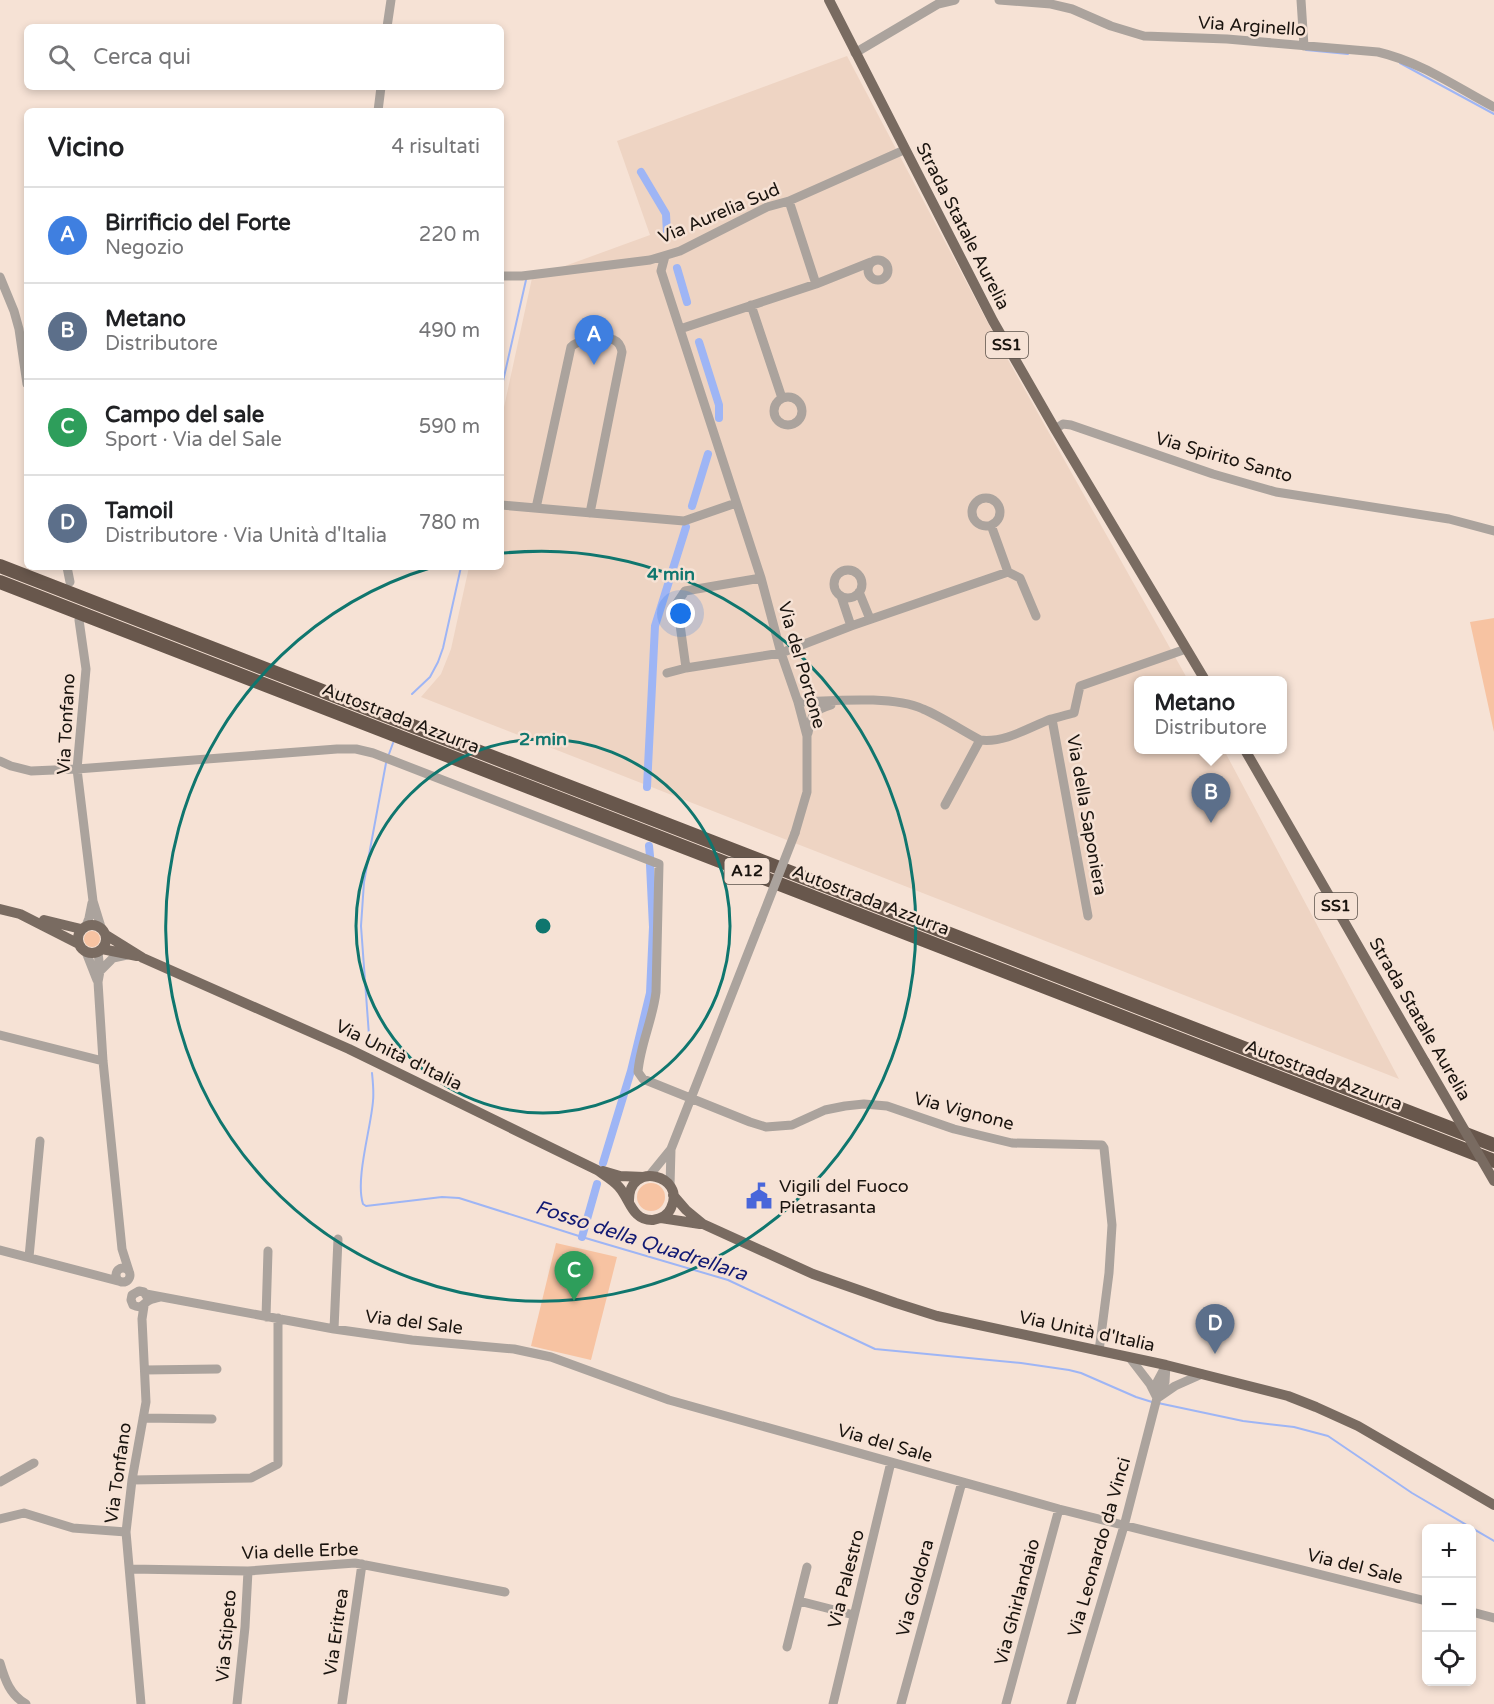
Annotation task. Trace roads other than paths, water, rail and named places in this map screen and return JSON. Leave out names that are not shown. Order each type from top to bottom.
[{"type":"highway","name":"Autostrada Azzurra","points":[[0,566],[1494,1145]]},
{"type":"highway","name":"Autostrada Azzurra","points":[[0,582],[1494,1161]]},
{"type":"main road","name":"Strada Statale Aurelia","points":[[828,0],[993,321],[1201,676]]},
{"type":"main road","name":"Strada Statale Aurelia","points":[[1247,754],[1494,1181]]},
{"type":"main road","points":[[0,909],[84,928]]},
{"type":"main road","points":[[20,914],[92,953],[100,950],[106,943],[103,931]]},
{"type":"main road","points":[[82,948],[78,935],[92,924],[143,958]]},
{"type":"main road","points":[[100,950],[143,958]]},
{"type":"main road","name":"Via Unità d'Italia","points":[[143,958],[349,1049],[597,1170],[619,1186],[629,1201]]},
{"type":"main road","points":[[597,1170],[620,1176],[659,1177],[672,1191],[671,1209],[661,1218]]},
{"type":"main road","points":[[646,1176],[632,1186],[629,1201],[632,1209],[643,1218],[652,1220],[661,1218],[704,1224]]},
{"type":"main road","name":"Via Unità d'Italia","points":[[672,1191],[686,1210],[704,1224],[813,1274],[896,1304],[938,1316],[1167,1365],[1288,1396],[1338,1416],[1494,1505]]},
{"type":"street","points":[[387,24],[391,0]]},
{"type":"street","points":[[855,53],[938,4],[955,0]]},
{"type":"street","name":"Via Arginello","points":[[999,0],[1051,4],[1072,9],[1111,26],[1144,36],[1227,39],[1378,52],[1424,68],[1494,107]]},
{"type":"street","points":[[1301,0],[1304,46]]},
{"type":"street","points":[[378,108],[381,90]]},
{"type":"street","name":"Via Aurelia Sud","points":[[504,276],[522,276],[650,260],[665,256],[680,251],[766,207],[789,201],[904,150]]},
{"type":"street","points":[[789,201],[816,284]]},
{"type":"street","name":"Via del Portone","points":[[646,1176],[671,1149],[795,833],[807,792],[807,736],[798,702],[781,653],[761,578],[661,271],[665,256]]},
{"type":"street","points":[[680,329],[816,284],[871,262]]},
{"type":"street","points":[[0,277],[19,329],[24,363]]},
{"type":"street","points":[[751,305],[782,398]]},
{"type":"street","points":[[536,508],[571,347],[578,342],[606,338],[615,340],[622,352],[590,513]]},
{"type":"street","name":"Via Spirito Santo","points":[[1055,429],[1063,424],[1071,425],[1213,474],[1276,492],[1449,519],[1494,531]]},
{"type":"street","points":[[504,505],[684,521],[736,503]]},
{"type":"street","points":[[991,525],[1008,572],[1020,578],[1036,616]]},
{"type":"street","points":[[68,570],[70,582]]},
{"type":"street","points":[[851,626],[841,596],[834,584],[837,575],[845,570],[854,572],[861,578],[859,592],[870,619]]},
{"type":"street","points":[[667,673],[781,653],[870,619],[1008,572]]},
{"type":"street","points":[[686,668],[677,603],[685,591],[761,578]]},
{"type":"street","points":[[841,596],[849,597],[859,592]]},
{"type":"street","name":"Via Tonfano","points":[[79,620],[86,669],[77,769],[93,901]]},
{"type":"street","name":"Via della Saponiera","points":[[980,740],[989,741],[1008,737],[1052,719],[1074,713],[1080,686],[1186,649]]},
{"type":"street","points":[[798,702],[856,700],[901,703],[921,708],[980,740],[945,805]]},
{"type":"street","points":[[807,736],[811,718],[819,708],[844,701]]},
{"type":"street","name":"Via della Saponiera","points":[[1052,719],[1089,916]]},
{"type":"street","points":[[0,760],[11,766],[31,771],[337,748],[356,749],[659,864],[656,992],[654,1010],[638,1072],[643,1079],[691,1098]]},
{"type":"street","points":[[84,928],[90,918],[93,901]]},
{"type":"street","points":[[93,901],[103,931]]},
{"type":"street","points":[[82,948],[91,962],[98,982]]},
{"type":"street","points":[[100,950],[98,982],[103,1061],[122,1249],[122,1275],[131,1297],[134,1292],[142,1300]]},
{"type":"street","points":[[100,971],[113,958],[127,955]]},
{"type":"street","points":[[0,1035],[103,1061]]},
{"type":"street","name":"Via Vignone","points":[[691,1098],[750,1122],[766,1126],[792,1125],[825,1110],[864,1104],[887,1106],[954,1129],[1012,1143],[1102,1145],[1112,1225],[1109,1273],[1099,1351]]},
{"type":"street","points":[[29,1257],[40,1141]]},
{"type":"street","points":[[671,1149],[672,1191]]},
{"type":"street","points":[[334,1329],[338,1239]]},
{"type":"street","points":[[0,1250],[102,1278],[122,1275]]},
{"type":"street","points":[[266,1317],[268,1251]]},
{"type":"street","points":[[122,1275],[142,1300]]},
{"type":"street","name":"Via del Sale","points":[[142,1300],[162,1297],[334,1329],[412,1340],[514,1349],[551,1357],[669,1400],[962,1482],[1124,1526],[1422,1600]]},
{"type":"street","name":"Via Tonfano","points":[[141,1704],[126,1532],[132,1480],[146,1401],[142,1300]]},
{"type":"street","points":[[132,1480],[251,1478],[278,1464],[278,1318]]},
{"type":"street","points":[[1130,1358],[1150,1384],[1157,1398],[1175,1386],[1202,1374]]},
{"type":"street","name":"Via Leonardo da Vinci","points":[[1071,1704],[1124,1526],[1157,1398],[1157,1382],[1167,1365]]},
{"type":"street","points":[[145,1370],[217,1369]]},
{"type":"street","points":[[143,1418],[212,1419]]},
{"type":"street","name":"Via Palestro","points":[[832,1704],[891,1462]]},
{"type":"street","points":[[0,1482],[34,1463]]},
{"type":"street","name":"Via Goldora","points":[[901,1704],[962,1482]]},
{"type":"street","name":"Via Ghirlandaio","points":[[1007,1704],[1059,1509]]},
{"type":"street","points":[[0,1519],[24,1512],[73,1528],[126,1532]]},
{"type":"street","name":"Via delle Erbe","points":[[130,1569],[248,1570],[355,1563],[506,1592]]},
{"type":"street","name":"Via Eritrea","points":[[342,1704],[362,1564]]},
{"type":"street","points":[[787,1647],[807,1567]]},
{"type":"street","name":"Via Stipeto","points":[[237,1704],[248,1570]]},
{"type":"street","points":[[799,1601],[854,1615]]},
{"type":"street","points":[[1476,1613],[1494,1618]]},
{"type":"street","points":[[0,1663],[10,1689],[26,1704]]},
{"type":"waterway","points":[[1306,50],[1348,54]]},
{"type":"waterway","points":[[1400,63],[1494,114]]},
{"type":"waterway","points":[[641,172],[666,214],[667,234]]},
{"type":"waterway","points":[[677,268],[687,302]]},
{"type":"waterway","name":"Fosso della Quadrellara","points":[[504,377],[526,280]]},
{"type":"waterway","points":[[699,342],[719,405],[719,418]]},
{"type":"waterway","points":[[692,506],[708,454]]},
{"type":"waterway","points":[[647,787],[655,626],[686,527]]},
{"type":"waterway","name":"Fosso della Quadrellara","points":[[412,694],[430,677],[438,662],[460,570]]},
{"type":"waterway","name":"Fosso della Quadrellara","points":[[389,754],[393,743]]},
{"type":"waterway","name":"Fosso della Quadrellara","points":[[370,1049],[361,926],[364,882],[386,763]]},
{"type":"waterway","points":[[649,846],[650,856]]},
{"type":"waterway","points":[[603,1163],[631,1071],[650,993],[653,927],[650,865]]},
{"type":"waterway","name":"Fosso della Quadrellara","points":[[372,1073],[372,1112],[361,1181],[361,1194],[363,1204],[366,1206],[442,1197],[459,1198],[728,1280],[875,1349],[1069,1370],[1152,1402]]},
{"type":"waterway","points":[[582,1237],[597,1184]]},
{"type":"waterway","name":"Fosso della Quadrellara","points":[[1158,1403],[1243,1421],[1294,1427],[1328,1436],[1412,1493],[1494,1541]]},
{"type":"place","name":"Birrificio del Forte","points":[[594,365]]},
{"type":"place","name":"Metano","points":[[1211,823]]},
{"type":"place","name":"Vigili del Fuoco Pietrasanta","points":[[759,1196]]},
{"type":"place","name":"Campo del sale","points":[[574,1301]]},
{"type":"place","name":"Tamoil","points":[[1215,1354]]}]
